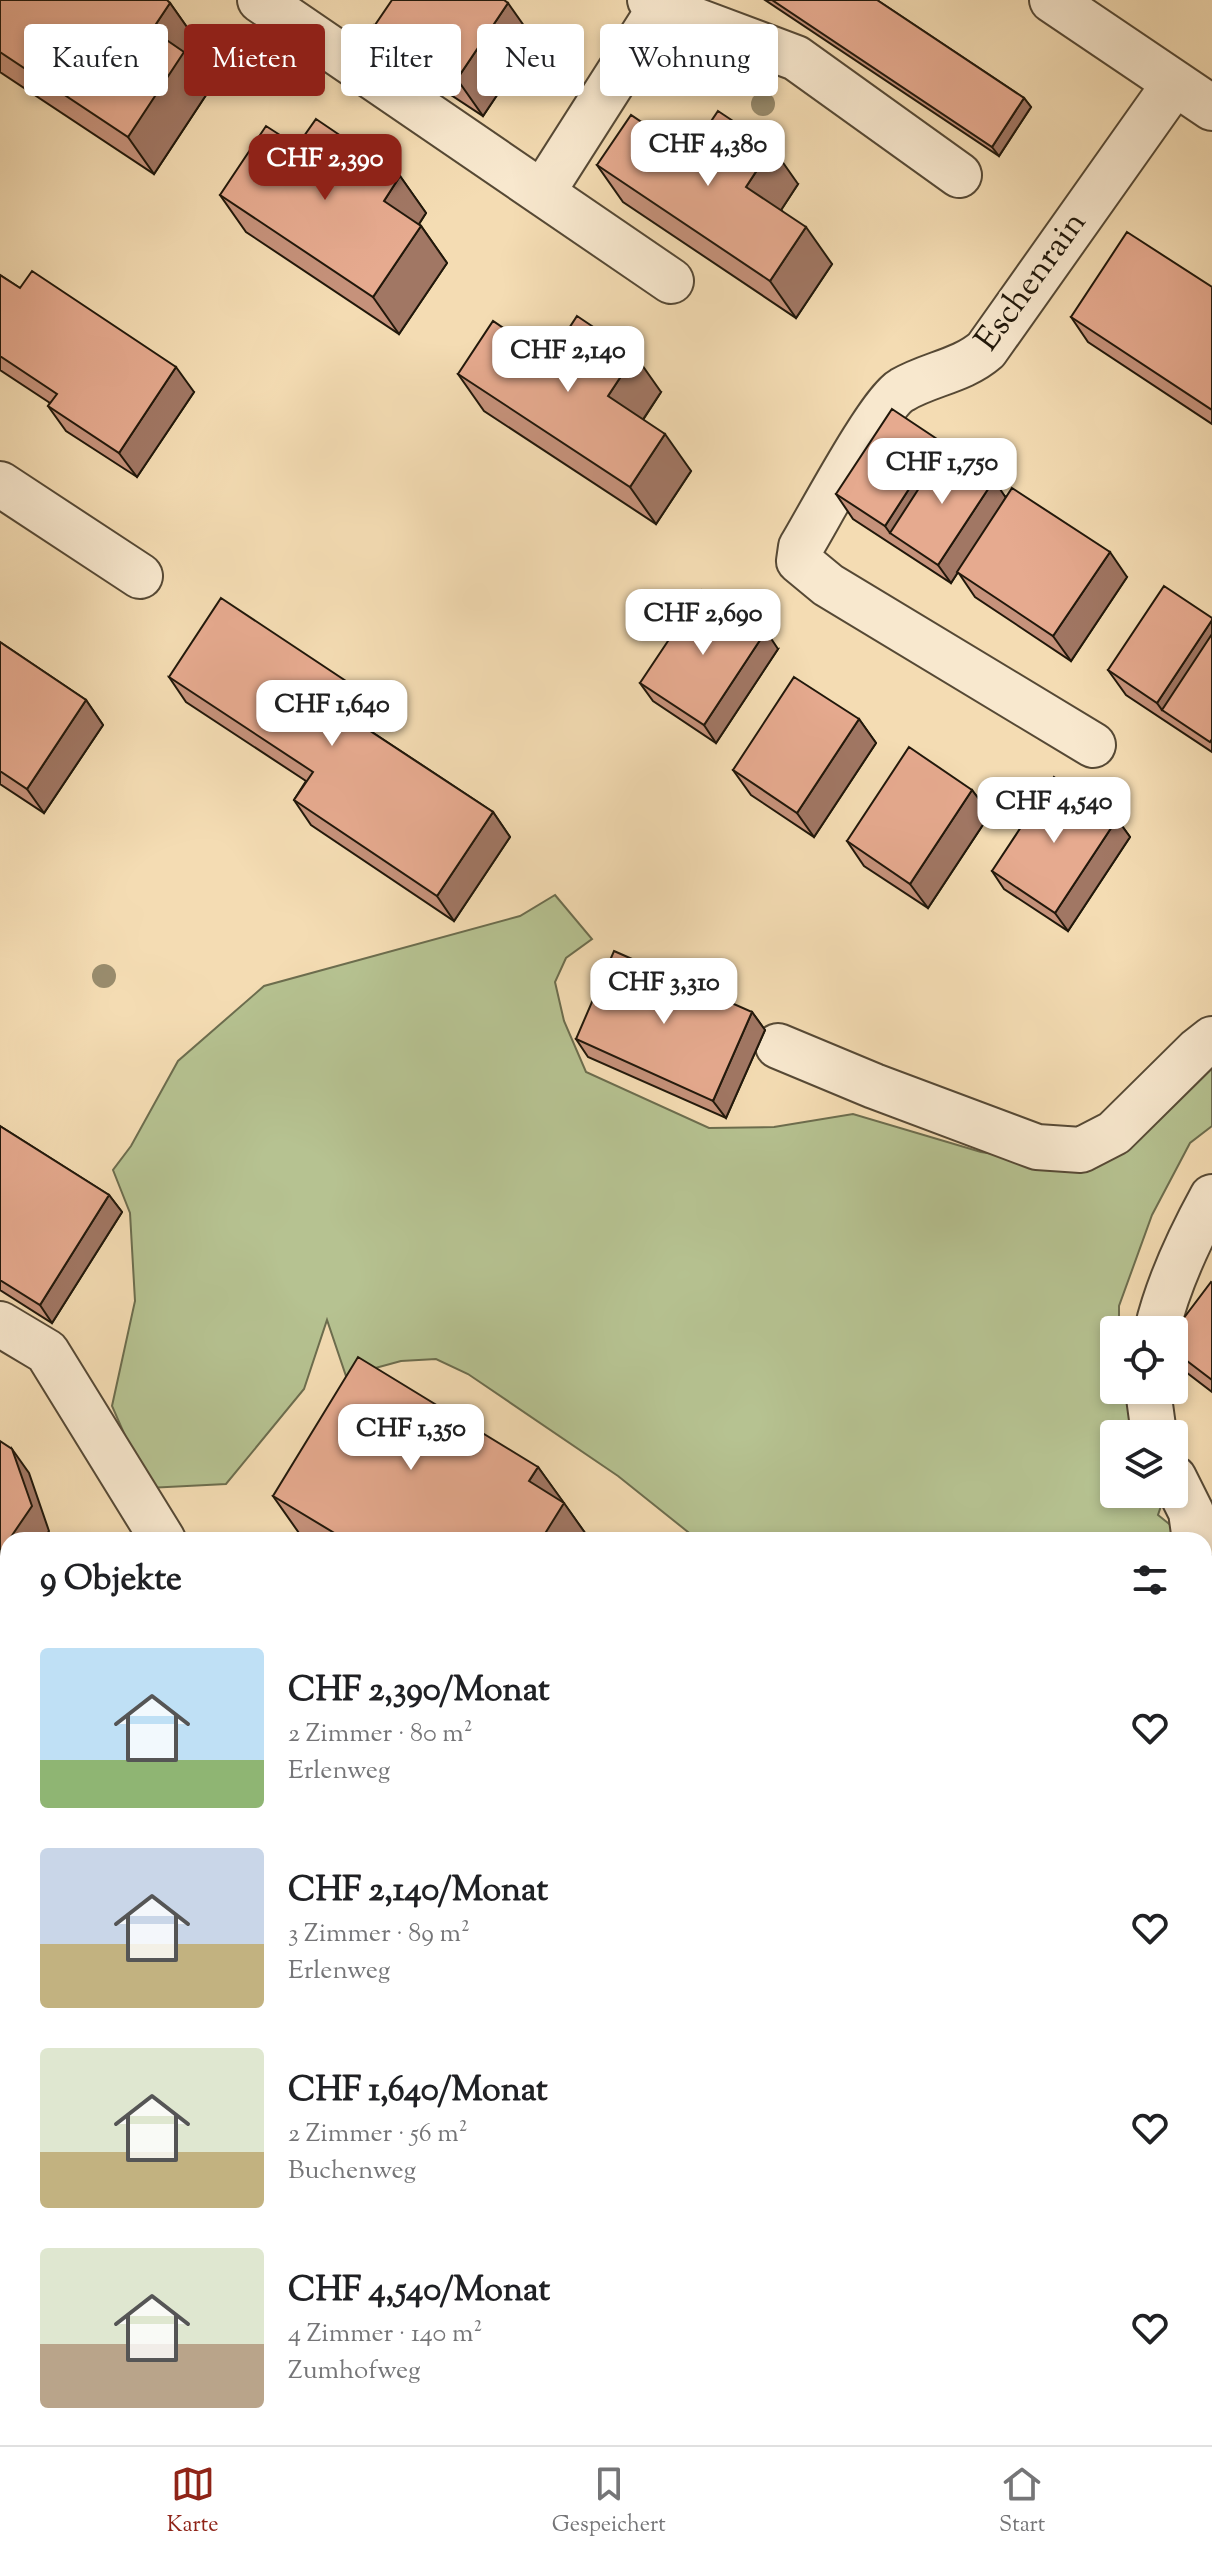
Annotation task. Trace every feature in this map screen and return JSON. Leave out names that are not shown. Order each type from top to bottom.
[{"type":"street","points":[[260,0],[671,281]]},
{"type":"street","points":[[1052,0],[1212,108]]},
{"type":"street","points":[[542,193],[658,2],[796,58],[959,175]]},
{"type":"street","name":"Eschenrain","points":[[1093,745],[828,585],[799,561],[801,547],[808,534],[876,421],[899,391],[974,360],[986,350],[1175,83]]},
{"type":"street","points":[[0,484],[140,576]]},
{"type":"street","points":[[778,1046],[1037,1147],[1081,1150],[1114,1133],[1212,1039]]},
{"type":"street","points":[[1160,1316],[1189,1237],[1212,1197]]},
{"type":"street","points":[[0,1324],[47,1352],[158,1532]]},
{"type":"street","points":[[1188,1506],[1194,1532]]},
{"type":"green space","points":[[555,895],[592,939],[566,958],[555,982],[564,1021],[586,1072],[709,1128],[774,1127],[853,1114],[981,1152],[1082,1168],[1212,1053],[1212,1126],[1190,1143],[1152,1215],[1119,1306],[1119,1316],[1100,1316],[1100,1404],[1132,1404],[1138,1420],[1100,1420],[1100,1508],[1160,1508],[1158,1515],[1179,1532],[688,1532],[618,1476],[468,1374],[436,1359],[401,1361],[346,1376],[327,1320],[304,1389],[226,1484],[148,1488],[112,1406],[135,1301],[130,1213],[113,1170],[131,1146],[178,1061],[264,986],[520,916]]},
{"type":"building","points":[[0,0],[167,0],[170,3],[156,24],[24,24],[24,68],[0,52]]},
{"type":"building","points":[[392,0],[504,0],[508,3],[494,24],[477,24],[477,49],[461,73],[461,24],[376,24]]},
{"type":"building","points":[[772,0],[877,0],[1024,98],[992,147]]},
{"type":"building","points":[[168,41],[184,52],[168,76]]},
{"type":"building","points":[[66,96],[155,96],[128,137]]},
{"type":"building","points":[[718,111],[772,147],[746,187],[806,227],[770,281],[597,165],[631,115],[689,154]]},
{"type":"building","points":[[316,119],[400,176],[384,201],[421,226],[373,297],[220,195],[266,126],[297,146]]},
{"type":"building","points":[[1127,232],[1212,287],[1212,410],[1071,317]]},
{"type":"building","points":[[32,271],[176,367],[119,453],[48,406],[57,394],[0,356],[0,275],[20,288]]},
{"type":"building","points":[[577,316],[635,355],[608,396],[665,434],[630,487],[458,374],[493,321],[549,359]]},
{"type":"building","points":[[892,409],[940,441],[885,526],[836,494]]},
{"type":"building","points":[[945,448],[994,480],[938,565],[890,533]]},
{"type":"building","points":[[1012,488],[1110,552],[1053,636],[957,572]]},
{"type":"building","points":[[1164,586],[1212,620],[1157,703],[1108,670]]},
{"type":"building","points":[[702,590],[766,631],[704,725],[640,683]]},
{"type":"building","points":[[221,598],[364,693],[349,717],[493,812],[437,896],[294,800],[313,772],[169,677]]},
{"type":"building","points":[[1212,634],[1212,739],[1210,742],[1162,710]]},
{"type":"building","points":[[0,642],[86,700],[27,789],[0,771]]},
{"type":"building","points":[[794,677],[859,719],[797,813],[733,770]]},
{"type":"building","points":[[909,747],[972,790],[910,884],[847,841]]},
{"type":"building","points":[[1054,777],[1117,819],[1055,913],[992,871]]},
{"type":"building","points":[[614,951],[752,1012],[713,1101],[576,1039]]},
{"type":"building","points":[[0,1126],[109,1195],[40,1305],[0,1280]]},
{"type":"building","points":[[1211,1282],[1212,1380],[1188,1362],[1188,1316],[1185,1316]]},
{"type":"building","points":[[358,1357],[538,1467],[529,1481],[564,1503],[546,1532],[333,1532],[273,1496]]},
{"type":"building","points":[[0,1441],[12,1449],[32,1506],[14,1532],[0,1532]]}]
